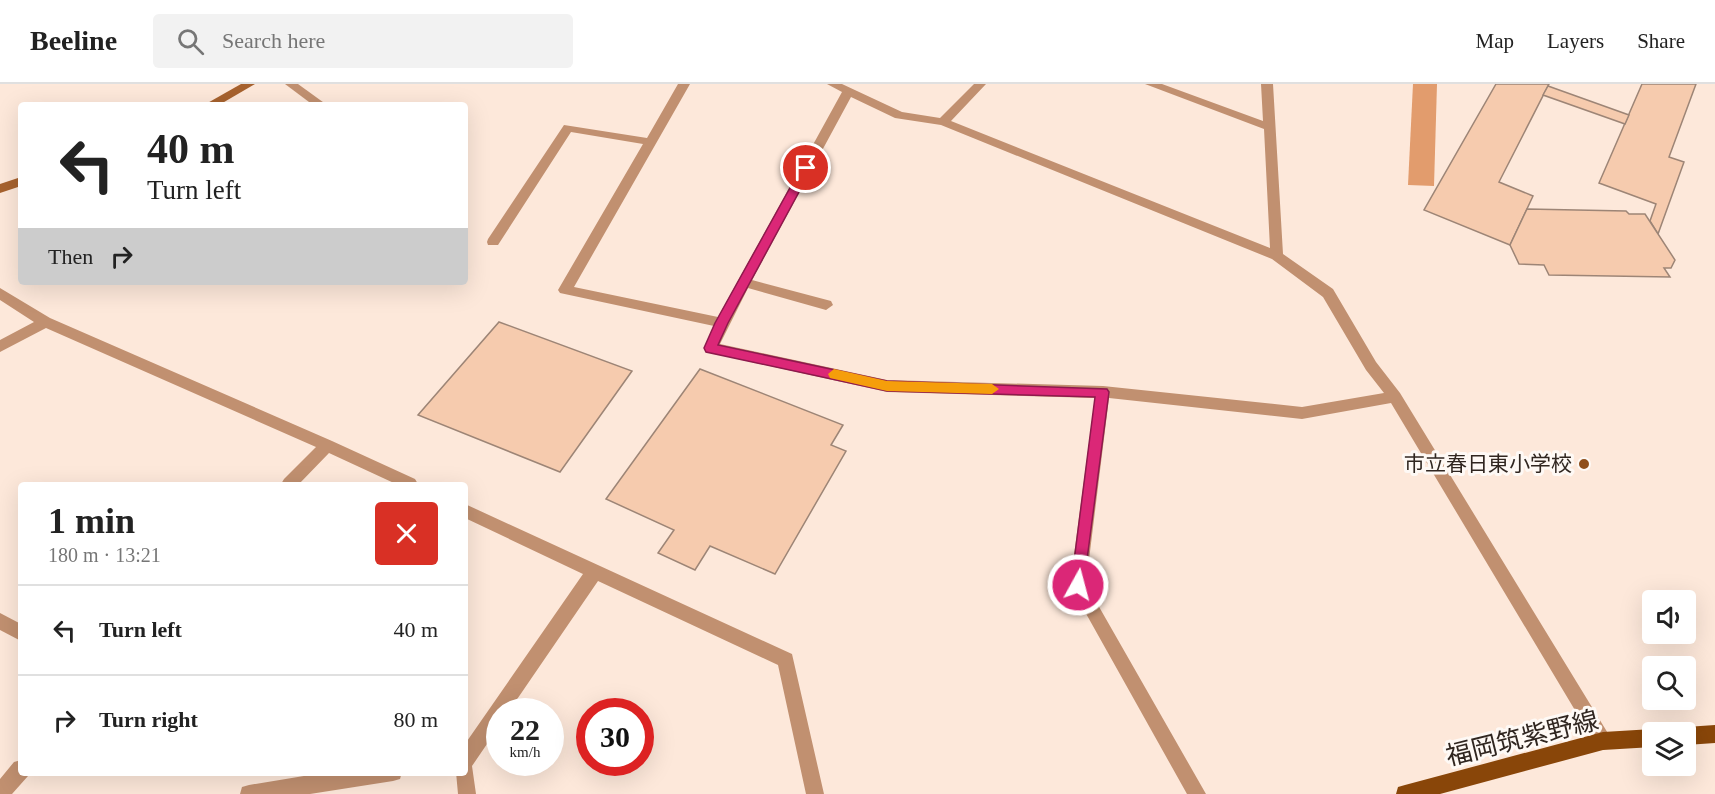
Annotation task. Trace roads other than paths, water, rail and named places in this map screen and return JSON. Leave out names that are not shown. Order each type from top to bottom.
[{"type":"main road","points":[[1696,735],[1715,734]]},
{"type":"main road","name":"福岡筑紫野線","points":[[1404,794],[1604,741],[1642,739]]},
{"type":"street","points":[[216,102],[249,84]]},
{"type":"street","points":[[291,84],[317,102]]},
{"type":"street","points":[[684,84],[565,290],[722,323]]},
{"type":"street","points":[[833,84],[899,116],[943,122],[1277,256],[1328,293],[1371,366],[1395,397],[1604,741]]},
{"type":"street","points":[[943,122],[980,84]]},
{"type":"street","points":[[1151,84],[1270,127]]},
{"type":"street","points":[[1267,84],[1277,256]]},
{"type":"street","points":[[848,91],[722,323],[711,348],[887,386],[1102,392],[1302,413],[1395,397]]},
{"type":"street","points":[[493,242],[568,128],[651,142]]},
{"type":"street","points":[[0,189],[18,182]]},
{"type":"street","points":[[744,282],[826,305]]},
{"type":"street","points":[[0,293],[45,322],[327,445],[406,482]]},
{"type":"street","points":[[0,346],[45,322]]},
{"type":"street","points":[[1102,392],[1078,585],[1197,794]]},
{"type":"street","points":[[291,482],[327,445]]},
{"type":"street","points":[[468,512],[786,660],[815,794]]},
{"type":"street","points":[[468,756],[594,572]]},
{"type":"street","points":[[0,621],[18,631]]},
{"type":"street","points":[[0,794],[18,773]]},
{"type":"street","points":[[249,794],[367,776]]},
{"type":"street","points":[[465,776],[467,794]]},
{"type":"place","name":"市立春日東小学校","points":[[1584,464]]}]
